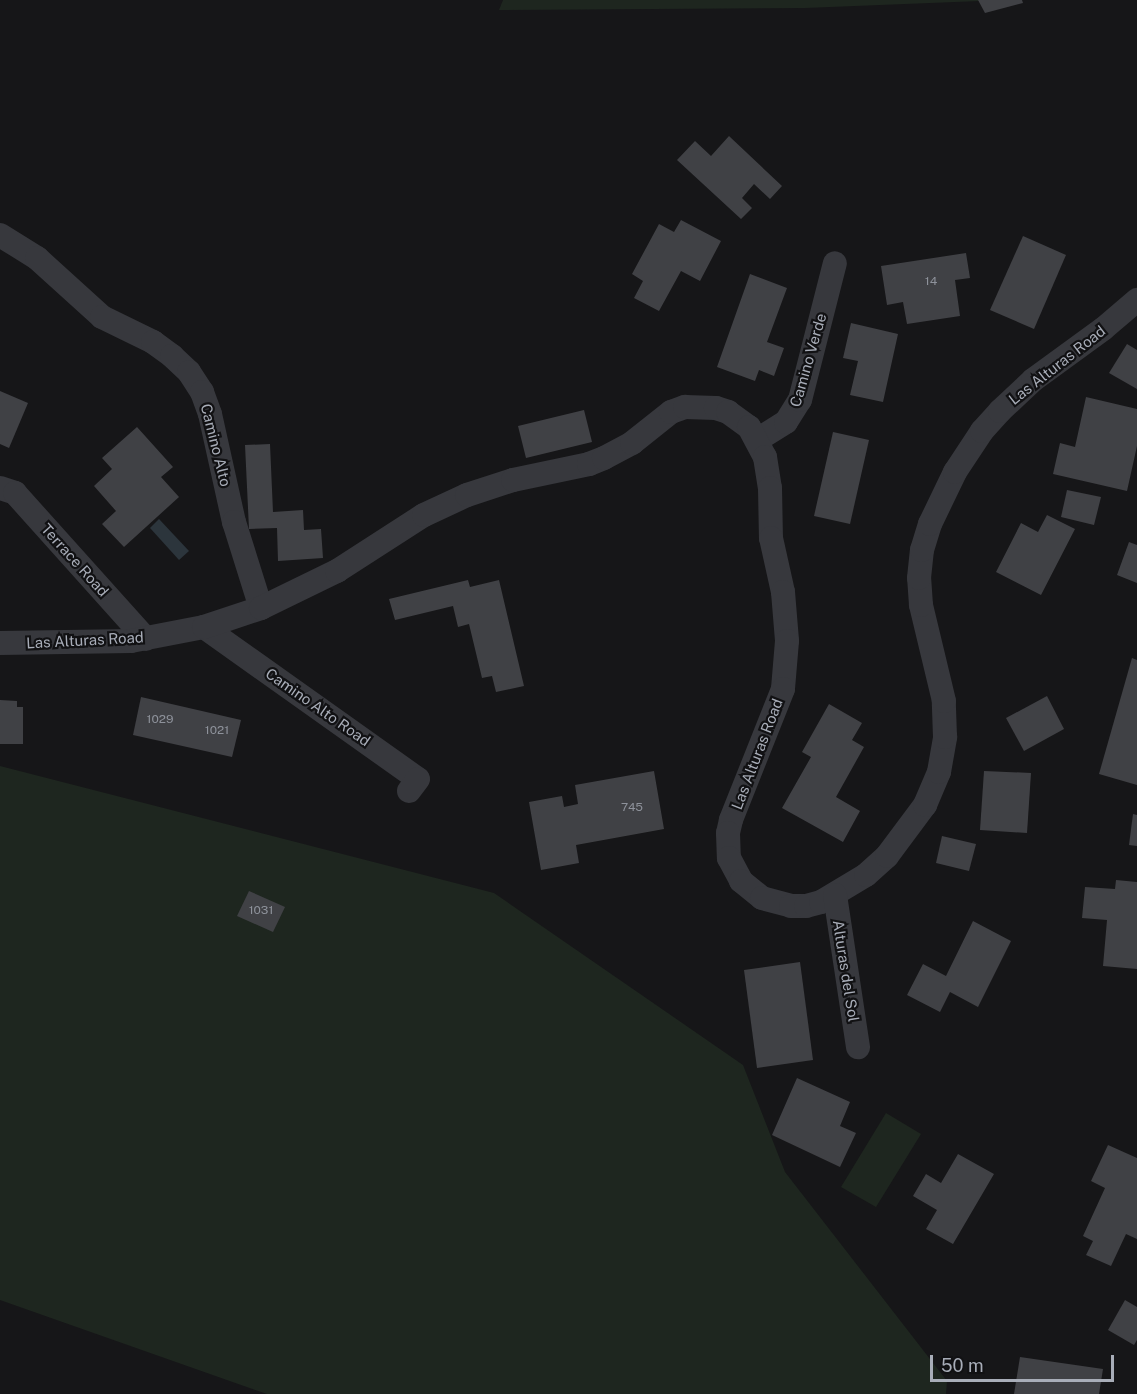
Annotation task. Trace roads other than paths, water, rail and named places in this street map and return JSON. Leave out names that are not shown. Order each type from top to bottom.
[{"type":"street","name":"Camino Alto","points":[[0,235],[38,258],[102,317],[153,342],[189,372],[202,392],[210,414],[234,522],[261,608]]},
{"type":"street","name":"Camino Verde","points":[[757,440],[786,422],[798,406],[835,263]]},
{"type":"street","name":"Las Alturas Road","points":[[0,643],[146,639],[204,627],[261,608],[337,571],[424,515],[467,495],[513,480],[589,464],[604,458],[632,442],[671,412],[685,407],[716,408],[740,418],[757,440],[769,472],[771,538],[783,592],[787,641],[783,689],[731,820],[727,846],[734,871],[741,882],[762,898],[777,904],[806,906],[835,895],[866,875],[906,834],[925,805],[939,772],[945,737],[944,701],[921,605],[919,578],[922,550],[930,524],[954,472],[982,431],[1000,411],[1033,380],[1137,300]]},
{"type":"street","name":"Terrace Road","points":[[0,488],[15,493],[146,639]]},
{"type":"street","name":"Camino Alto Road","points":[[204,627],[418,778],[409,791]]},
{"type":"street","name":"Alturas del Sol","points":[[835,895],[858,1047]]}]
